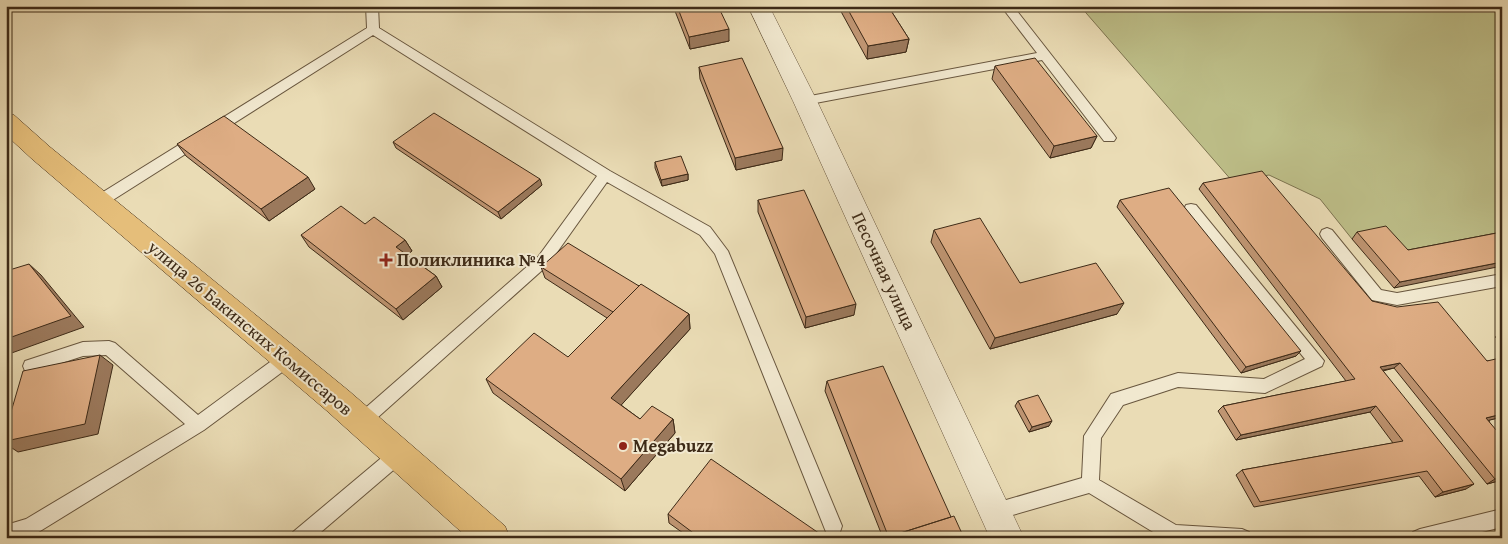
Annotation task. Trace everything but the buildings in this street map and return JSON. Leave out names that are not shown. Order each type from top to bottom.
[{"type":"main road","name":"улица 26 Бакинских Комиссаров","points":[[6,121],[361,422],[493,538]]},
{"type":"street","name":"Песочная улица","points":[[758,6],[806,101],[1007,538]]},
{"type":"lane","points":[[372,6],[373,30]]},
{"type":"lane","points":[[1007,6],[1109,138]]},
{"type":"lane","points":[[373,30],[605,175],[705,231],[721,251],[833,526]]},
{"type":"lane","points":[[100,201],[373,30]]},
{"type":"lane","points":[[806,101],[1046,55]]},
{"type":"lane","points":[[361,422],[543,261],[605,175]]},
{"type":"lane","points":[[1090,484],[1093,436],[1117,399],[1178,380],[1265,386],[1316,362],[1190,209]]},
{"type":"lane","points":[[1327,234],[1377,296],[1397,300],[1502,280]]},
{"type":"lane","points":[[31,366],[82,349],[109,348],[198,425]]},
{"type":"lane","points":[[6,534],[30,527],[198,425],[287,359]]},
{"type":"lane","points":[[300,538],[398,455]]},
{"type":"lane","points":[[995,511],[1090,484],[1175,536],[1242,538]]},
{"type":"lane","points":[[1420,538],[1502,518]]},
{"type":"green space","points":[[1080,6],[1502,6],[1502,237],[1402,256],[1381,232],[1352,239],[1320,199],[1269,175],[1233,182]]},
{"type":"place","name":"Поликлиника №4","points":[[386,260]]},
{"type":"place","name":"Megabuzz","points":[[623,446]]}]
